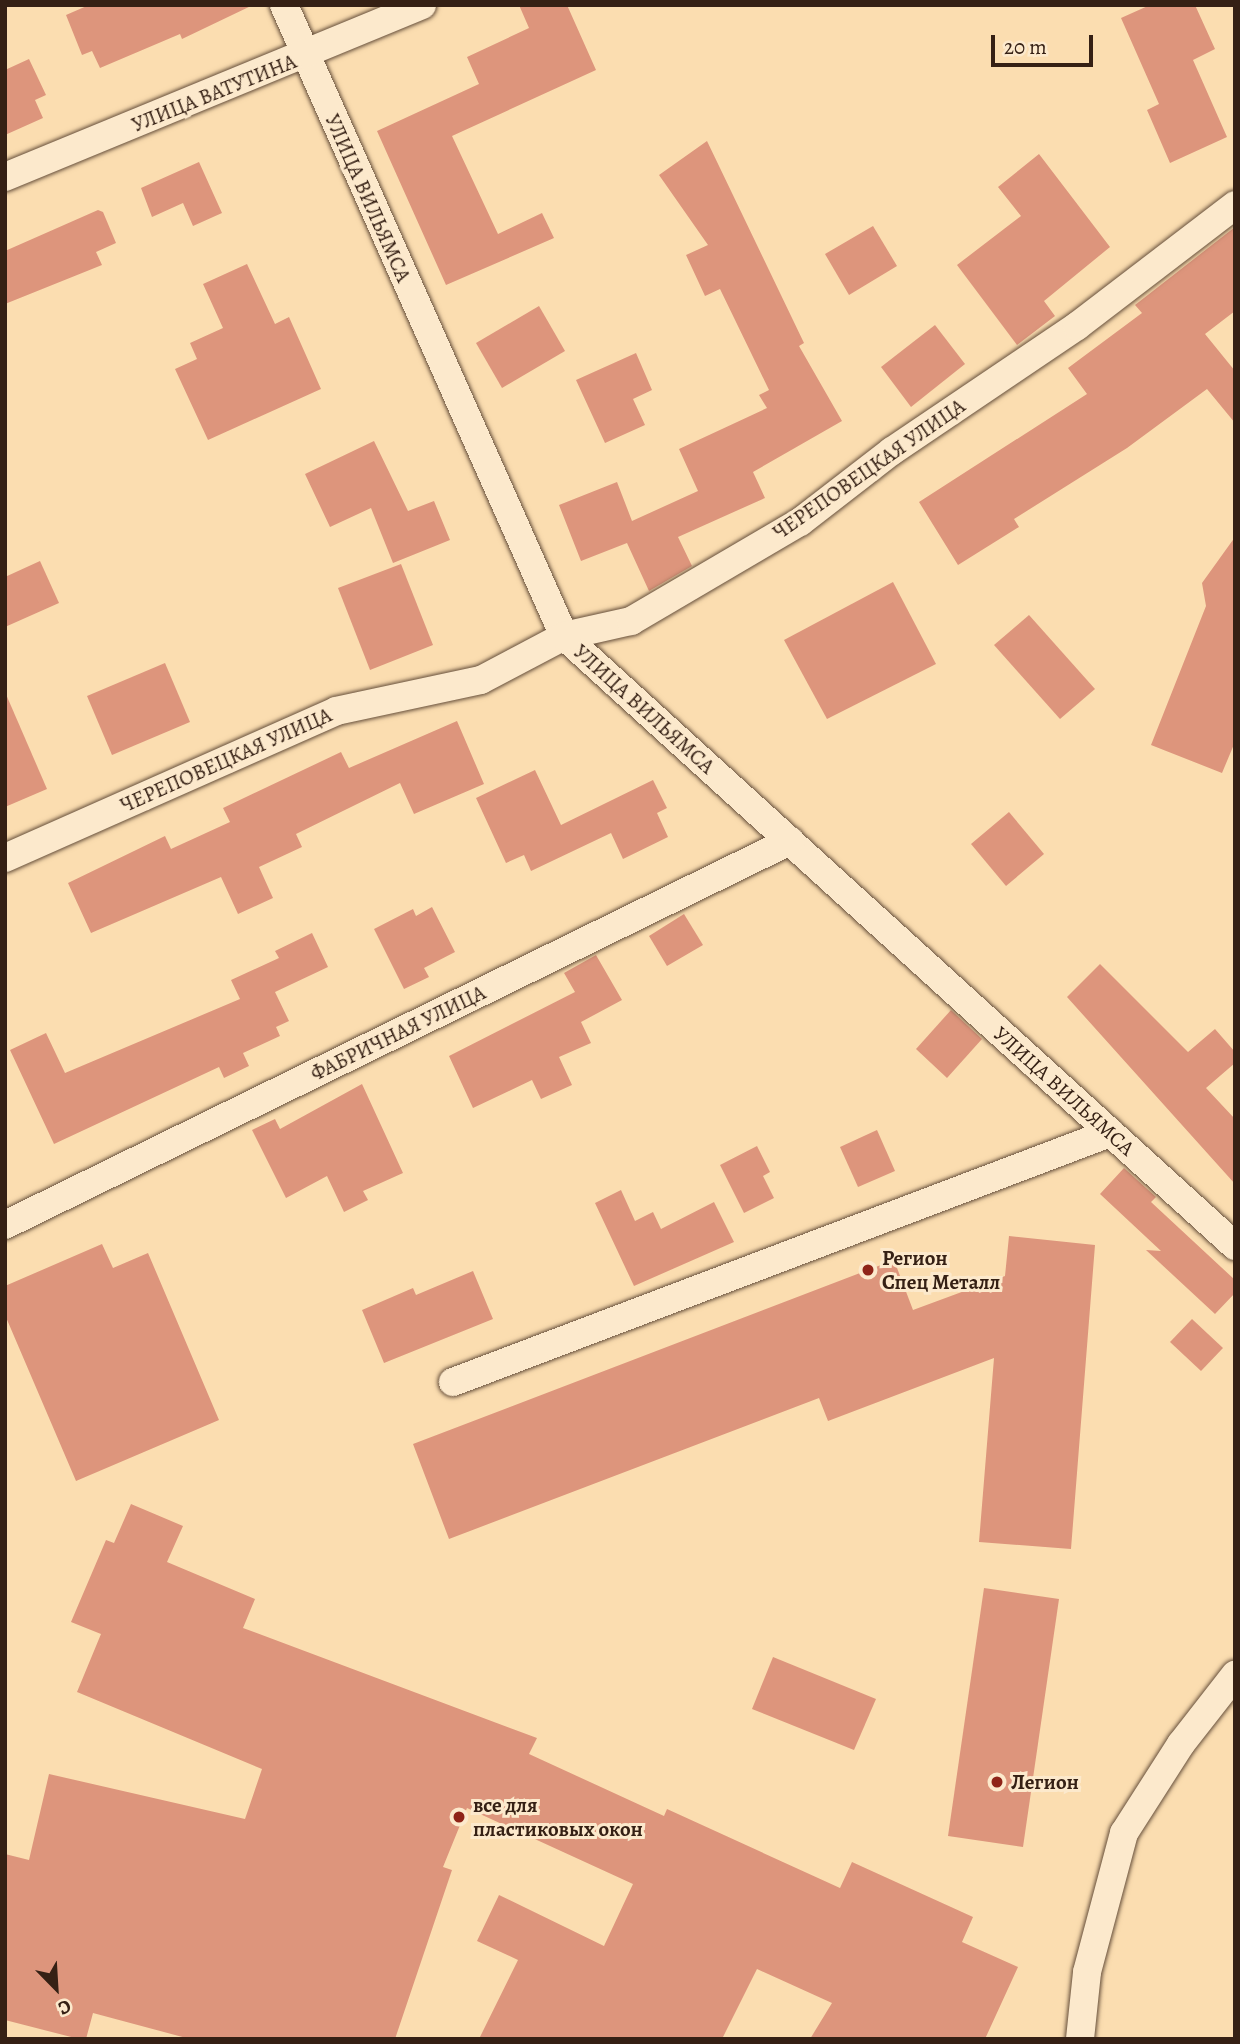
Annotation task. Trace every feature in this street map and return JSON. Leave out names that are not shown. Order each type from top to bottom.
[{"type":"street","name":"УЛИЦА ВИЛЬЯМСА","points":[[284,5],[304,56],[564,636],[1235,1246]]},
{"type":"street","name":"УЛИЦА ВАТУТИНА","points":[[5,177],[304,56],[422,5]]},
{"type":"street","name":"ЧЕРЕПОВЕЦКАЯ УЛИЦА","points":[[5,858],[336,711],[481,680],[564,636],[631,621],[800,522],[892,451],[1077,326],[1235,205]]},
{"type":"street","name":"ФАБРИЧНАЯ УЛИЦА","points":[[5,1225],[790,841]]},
{"type":"street","points":[[453,1382],[1110,1133]]},
{"type":"street","points":[[1080,2039],[1087,1972],[1124,1833],[1181,1744],[1235,1675]]},
{"type":"building","points":[[89,5],[253,5],[182,39],[180,34],[100,68],[92,51],[82,55],[66,15]]},
{"type":"building","points":[[519,5],[567,5],[596,70],[452,136],[498,234],[542,213],[554,238],[446,285],[377,131],[479,84],[467,57],[529,28]]},
{"type":"building","points":[[1150,5],[1195,5],[1215,49],[1193,60],[1227,137],[1170,163],[1147,110],[1159,104],[1121,18]]},
{"type":"building","points":[[29,59],[46,95],[35,100],[43,118],[5,135],[5,70]]},
{"type":"building","points":[[707,141],[804,343],[799,346],[842,421],[753,472],[765,498],[678,537],[692,566],[649,591],[627,543],[581,561],[559,505],[617,482],[632,521],[698,491],[679,449],[767,408],[759,395],[769,390],[720,289],[705,296],[686,255],[708,245],[659,175]]},
{"type":"building","points":[[1039,154],[1110,247],[1044,301],[1055,316],[1017,345],[957,265],[1021,216],[998,187]]},
{"type":"building","points":[[199,162],[222,213],[193,226],[183,203],[152,217],[141,188]]},
{"type":"building","points":[[98,210],[103,212],[116,243],[96,252],[102,265],[5,304],[5,251]]},
{"type":"building","points":[[873,226],[897,266],[849,295],[825,254]]},
{"type":"building","points":[[1235,227],[1235,311],[1205,334],[1235,371],[1235,423],[1207,389],[1127,448],[1014,519],[1019,527],[958,565],[919,502],[1087,394],[1068,368],[1142,313],[1135,305]]},
{"type":"building","points":[[247,264],[275,324],[289,317],[321,389],[208,440],[175,369],[197,359],[190,343],[223,328],[203,284]]},
{"type":"building","points":[[539,306],[565,351],[502,388],[476,343]]},
{"type":"building","points":[[935,325],[965,364],[911,407],[881,367]]},
{"type":"building","points":[[636,353],[652,390],[633,399],[645,425],[605,443],[576,380]]},
{"type":"building","points":[[374,441],[408,511],[434,501],[450,540],[393,563],[371,508],[330,527],[305,474]]},
{"type":"building","points":[[1235,537],[1235,742],[1222,773],[1151,745],[1206,606],[1202,583]]},
{"type":"building","points":[[40,561],[59,603],[5,627],[5,577]]},
{"type":"building","points":[[401,564],[433,645],[370,670],[338,588]]},
{"type":"building","points":[[893,582],[936,664],[827,719],[784,640]]},
{"type":"building","points":[[1029,615],[1095,689],[1060,719],[994,645]]},
{"type":"building","points":[[165,663],[190,722],[112,755],[87,696]]},
{"type":"building","points":[[5,692],[47,789],[5,807]]},
{"type":"building","points":[[457,721],[484,784],[414,814],[400,783],[296,834],[302,847],[259,867],[273,898],[238,914],[221,877],[91,933],[68,883],[165,836],[171,849],[230,822],[223,808],[341,752],[349,768]]},
{"type":"building","points":[[535,770],[561,825],[653,780],[667,808],[657,813],[668,837],[623,859],[611,833],[531,871],[524,855],[506,863],[476,798]]},
{"type":"building","points":[[1009,812],[1044,854],[1006,886],[971,844]]},
{"type":"building","points":[[432,907],[455,952],[424,968],[429,977],[404,989],[374,929],[413,909],[416,916]]},
{"type":"building","points":[[684,914],[703,945],[667,966],[649,936]]},
{"type":"building","points":[[312,933],[328,967],[275,992],[289,1021],[276,1027],[280,1036],[243,1053],[249,1066],[224,1078],[219,1067],[54,1144],[10,1050],[46,1033],[65,1073],[240,999],[231,980],[279,958],[275,951]]},
{"type":"building","points":[[596,955],[622,1000],[581,1022],[591,1043],[559,1057],[572,1085],[541,1099],[532,1080],[473,1108],[449,1056],[575,992],[564,973]]},
{"type":"building","points":[[1100,964],[1188,1052],[1215,1029],[1235,1052],[1235,1063],[1206,1088],[1235,1119],[1235,1184],[1067,997]]},
{"type":"building","points":[[951,1010],[982,1039],[947,1078],[916,1049]]},
{"type":"building","points":[[362,1084],[403,1173],[363,1191],[368,1200],[344,1212],[327,1176],[286,1198],[252,1130],[275,1119],[280,1129]]},
{"type":"building","points":[[877,1130],[895,1171],[858,1187],[840,1147]]},
{"type":"building","points":[[757,1146],[770,1172],[763,1176],[774,1198],[744,1213],[720,1165]]},
{"type":"building","points":[[1124,1168],[1156,1197],[1151,1202],[1235,1280],[1235,1293],[1215,1314],[1146,1250],[1161,1251],[1100,1194]]},
{"type":"building","points":[[621,1190],[635,1221],[653,1212],[661,1229],[714,1202],[734,1242],[634,1286],[595,1203]]},
{"type":"building","points":[[1009,1236],[1095,1245],[1071,1549],[979,1542],[994,1358],[828,1421],[819,1398],[449,1539],[413,1444],[894,1260],[913,1310],[1005,1276]]},
{"type":"building","points":[[102,1244],[113,1268],[148,1253],[219,1420],[76,1481],[5,1315],[5,1286]]},
{"type":"building","points":[[473,1271],[493,1319],[384,1363],[362,1310],[413,1288],[416,1295]]},
{"type":"building","points":[[1192,1319],[1223,1348],[1201,1371],[1170,1342]]},
{"type":"building","points":[[131,1504],[183,1526],[167,1562],[255,1599],[243,1628],[537,1738],[529,1754],[664,1816],[667,1809],[840,1888],[852,1862],[973,1917],[962,1942],[1018,1967],[985,2039],[810,2039],[832,2003],[757,1969],[722,2039],[479,2039],[518,1960],[477,1941],[499,1895],[604,1946],[633,1884],[467,1808],[443,1867],[452,1870],[395,2039],[190,2039],[93,2013],[86,2039],[79,2039],[5,2020],[5,1854],[29,1860],[49,1774],[245,1819],[262,1769],[77,1692],[101,1634],[71,1622],[106,1540],[114,1543]]},
{"type":"building","points":[[984,1588],[1059,1599],[1023,1847],[948,1836]]},
{"type":"building","points":[[773,1657],[876,1699],[854,1750],[752,1709]]},
{"type":"place","name":"Регион Спец Металл","points":[[868,1270]]},
{"type":"place","name":"Легион","points":[[997,1782]]},
{"type":"place","name":"все для пластиковых окон","points":[[459,1817]]}]
